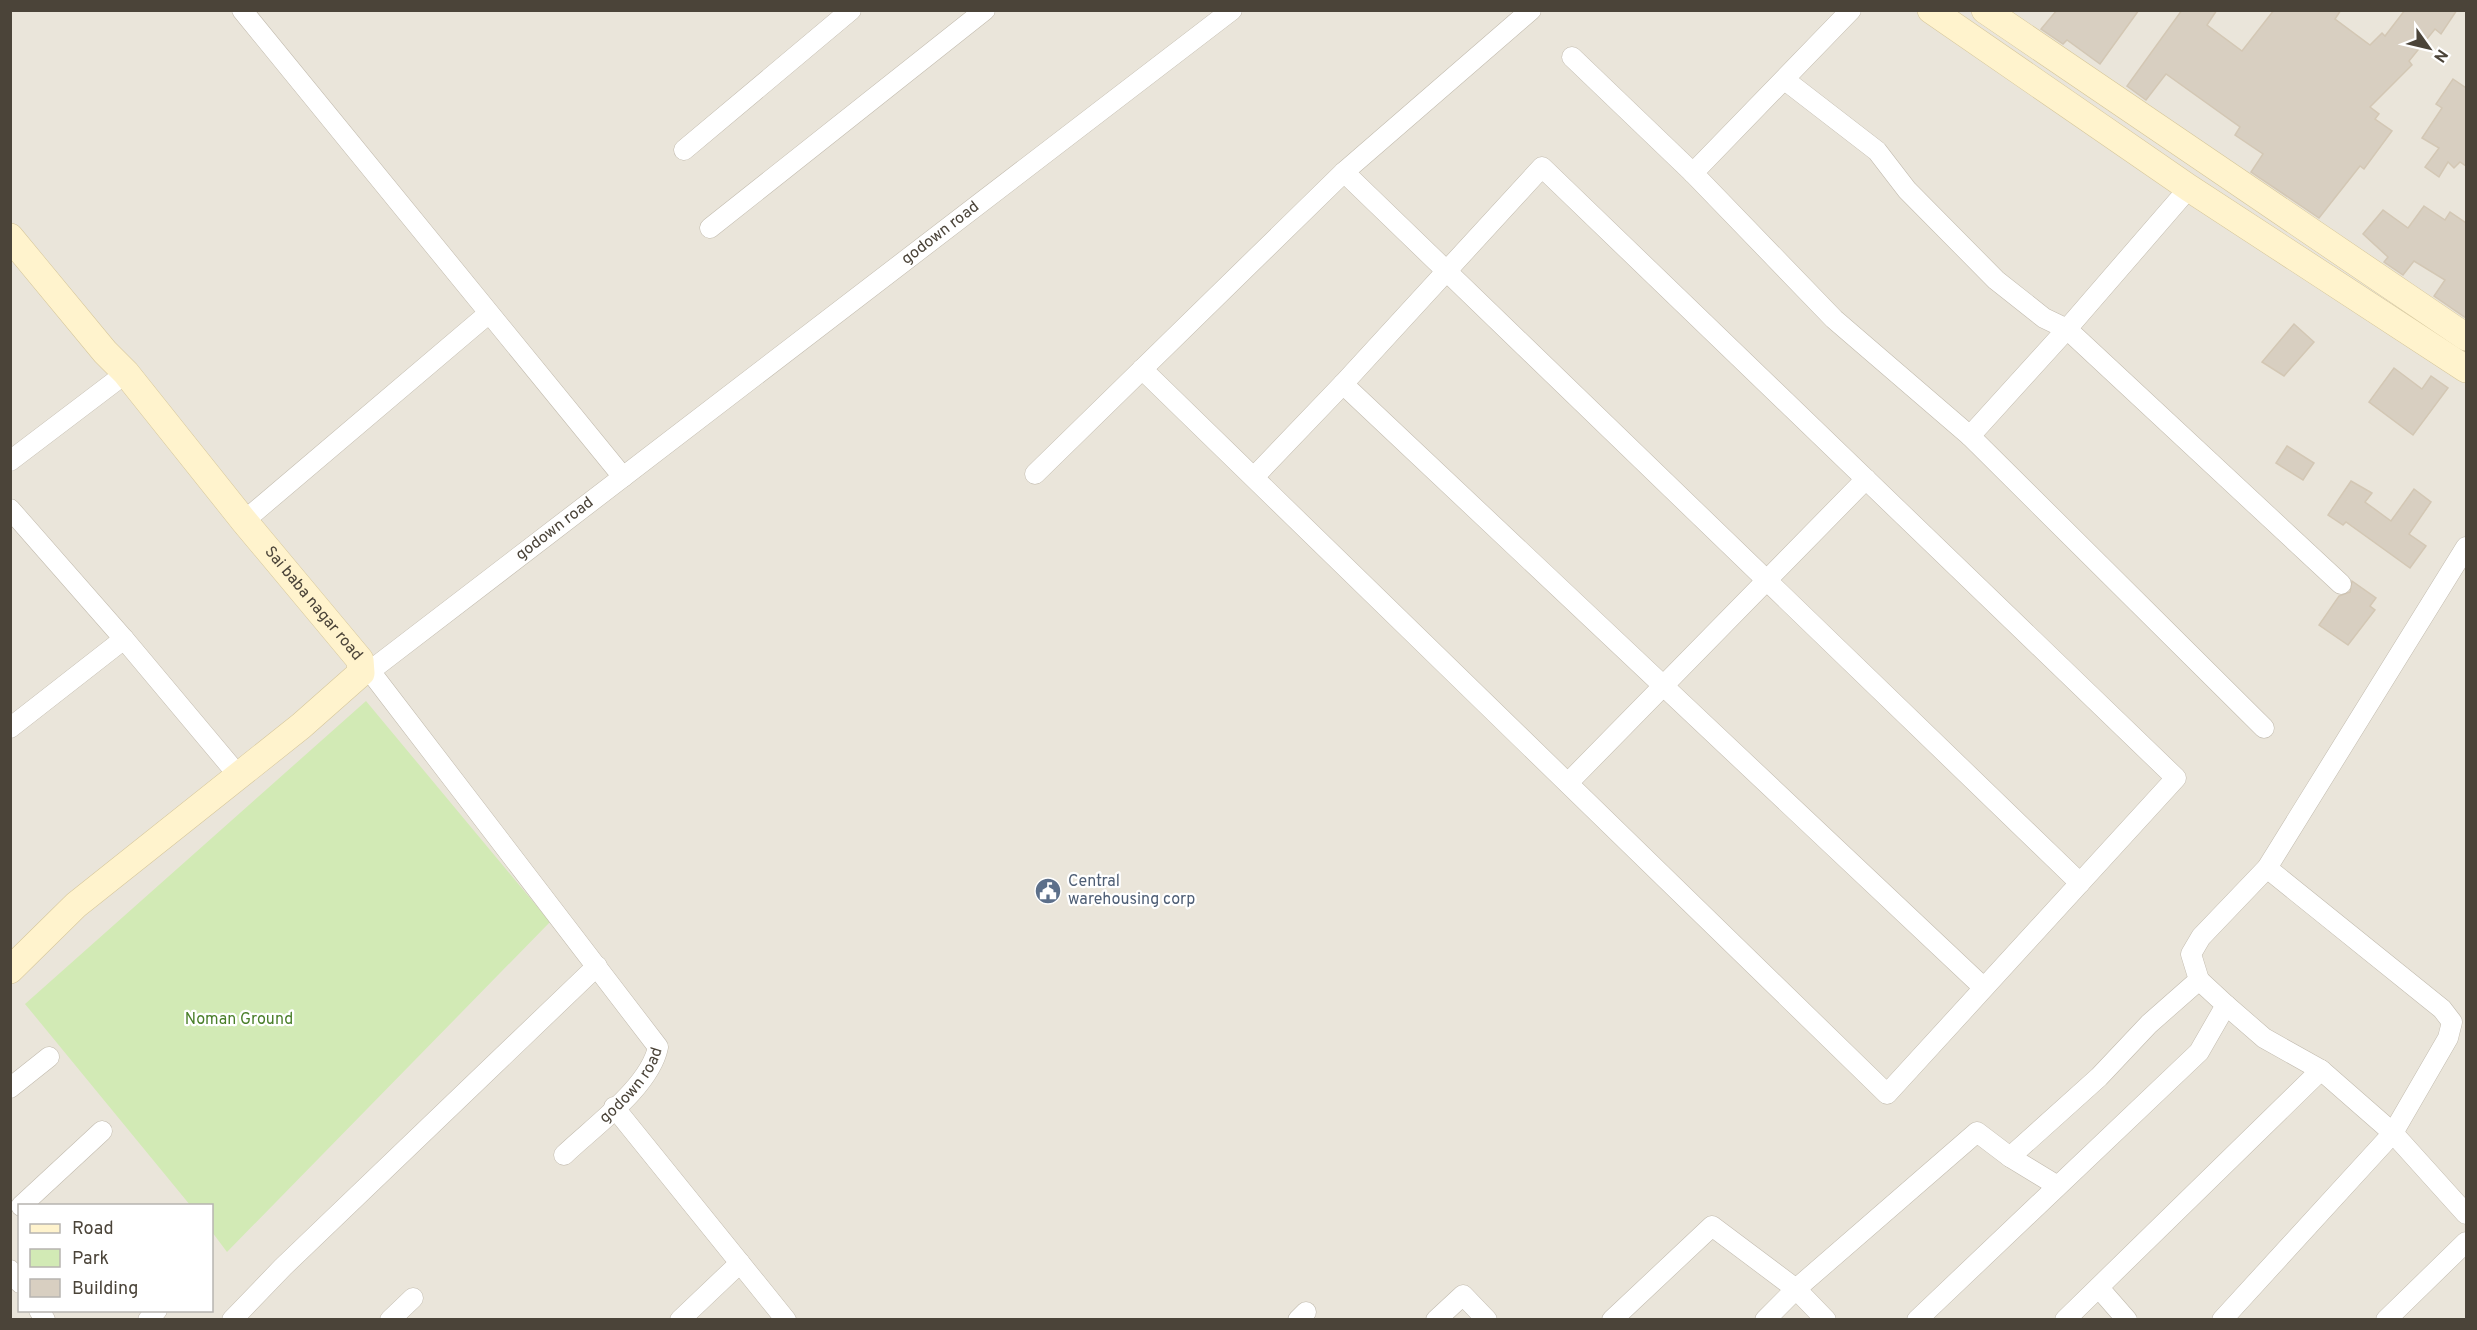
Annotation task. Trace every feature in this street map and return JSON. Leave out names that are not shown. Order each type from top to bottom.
[{"type":"street","points":[[242,10],[623,477]]},
{"type":"street","points":[[684,150],[850,10]]},
{"type":"street","points":[[710,228],[985,10]]},
{"type":"street","name":"godown road","points":[[564,1155],[644,1079],[655,1062],[658,1047],[597,966],[365,672],[1232,10]]},
{"type":"street","points":[[1035,474],[1344,172],[1531,10]]},
{"type":"street","points":[[1693,173],[1851,10]]},
{"type":"street","points":[[1931,10],[2189,188],[2466,369]]},
{"type":"street","points":[[1985,10],[2466,337]]},
{"type":"street","points":[[1572,57],[1693,173],[1834,319],[1970,436],[2264,728]]},
{"type":"street","points":[[1785,80],[1877,151],[1907,190],[1996,280],[2044,318],[2067,329],[2341,584]]},
{"type":"street","points":[[1142,369],[1887,1094],[2176,778],[1542,167],[1343,384],[1254,477]]},
{"type":"street","points":[[1344,172],[2080,883]]},
{"type":"street","points":[[1970,436],[2067,329],[2189,188]]},
{"type":"street","name":"Sai baba nagar road","points":[[10,237],[105,352],[126,373],[244,521],[360,660],[365,672],[76,904],[10,970]]},
{"type":"street","points":[[244,521],[488,314]]},
{"type":"street","points":[[11,460],[126,373]]},
{"type":"street","points":[[1343,384],[1984,988]]},
{"type":"street","points":[[1568,783],[1866,479]]},
{"type":"street","points":[[10,509],[238,774]]},
{"type":"street","points":[[2466,547],[2267,867],[2201,937],[2191,954],[2199,980],[2264,1038],[2321,1070],[2393,1133],[2466,1214]]},
{"type":"street","points":[[10,728],[124,639]]},
{"type":"street","points":[[2222,1320],[2393,1133],[2448,1038],[2452,1022],[2442,1009],[2267,867]]},
{"type":"street","points":[[232,1320],[283,1267],[597,966]]},
{"type":"street","points":[[2010,1157],[2099,1077],[2149,1024],[2199,980]]},
{"type":"street","points":[[1917,1320],[2056,1185],[2199,1052],[2226,1005]]},
{"type":"street","points":[[10,1088],[49,1057]]},
{"type":"street","points":[[2065,1320],[2321,1070]]},
{"type":"street","points":[[614,1107],[786,1320]]},
{"type":"street","points":[[22,1204],[102,1131]]},
{"type":"street","points":[[1765,1320],[1796,1289],[1977,1131],[2010,1157],[2056,1185]]},
{"type":"street","points":[[1612,1320],[1712,1226],[1796,1289],[1826,1320]]},
{"type":"street","points":[[2386,1320],[2466,1242]]},
{"type":"street","points":[[680,1320],[740,1263]]},
{"type":"street","points":[[2099,1288],[2127,1320]]},
{"type":"street","points":[[1436,1320],[1463,1294],[1487,1320]]},
{"type":"street","points":[[390,1320],[413,1298]]},
{"type":"shaded area","points":[[10,11],[2466,11],[2466,1319],[11,1319]]},
{"type":"green space","name":"Noman Ground","points":[[366,701],[550,922],[227,1252],[213,1233],[213,1204],[189,1204],[25,1004]]},
{"type":"building","points":[[2057,10],[2139,10],[2100,64],[2067,40],[2063,44],[2041,29]]},
{"type":"building","points":[[2182,10],[2217,10],[2207,25],[2242,51],[2274,10],[2341,10],[2335,19],[2370,45],[2382,33],[2385,36],[2405,10],[2457,10],[2441,34],[2435,29],[2409,61],[2412,65],[2370,107],[2379,114],[2375,119],[2392,131],[2364,169],[2360,166],[2319,218],[2251,172],[2263,154],[2235,135],[2240,127],[2166,74],[2146,100],[2127,86]]},
{"type":"building","points":[[2453,79],[2466,88],[2466,166],[2460,162],[2454,168],[2448,162],[2439,177],[2425,167],[2439,148],[2422,138],[2442,108],[2436,104]]},
{"type":"building","points":[[2424,206],[2445,220],[2450,212],[2466,223],[2466,318],[2434,296],[2445,280],[2414,261],[2403,275],[2384,262],[2388,257],[2363,234],[2383,210],[2408,228]]},
{"type":"building","points":[[2294,324],[2314,342],[2284,376],[2262,362]]},
{"type":"building","points":[[2394,368],[2422,389],[2431,376],[2448,388],[2413,435],[2369,402]]},
{"type":"building","points":[[2287,446],[2314,463],[2303,480],[2276,463]]},
{"type":"building","points":[[2351,481],[2372,493],[2365,502],[2391,521],[2414,489],[2431,502],[2409,534],[2426,546],[2410,568],[2346,522],[2343,525],[2328,515]]},
{"type":"building","points":[[2352,581],[2376,598],[2370,606],[2375,610],[2348,645],[2319,625],[2339,596],[2350,592]]},
{"type":"place","name":"Central warehousing corp","points":[[1048,891]]}]
